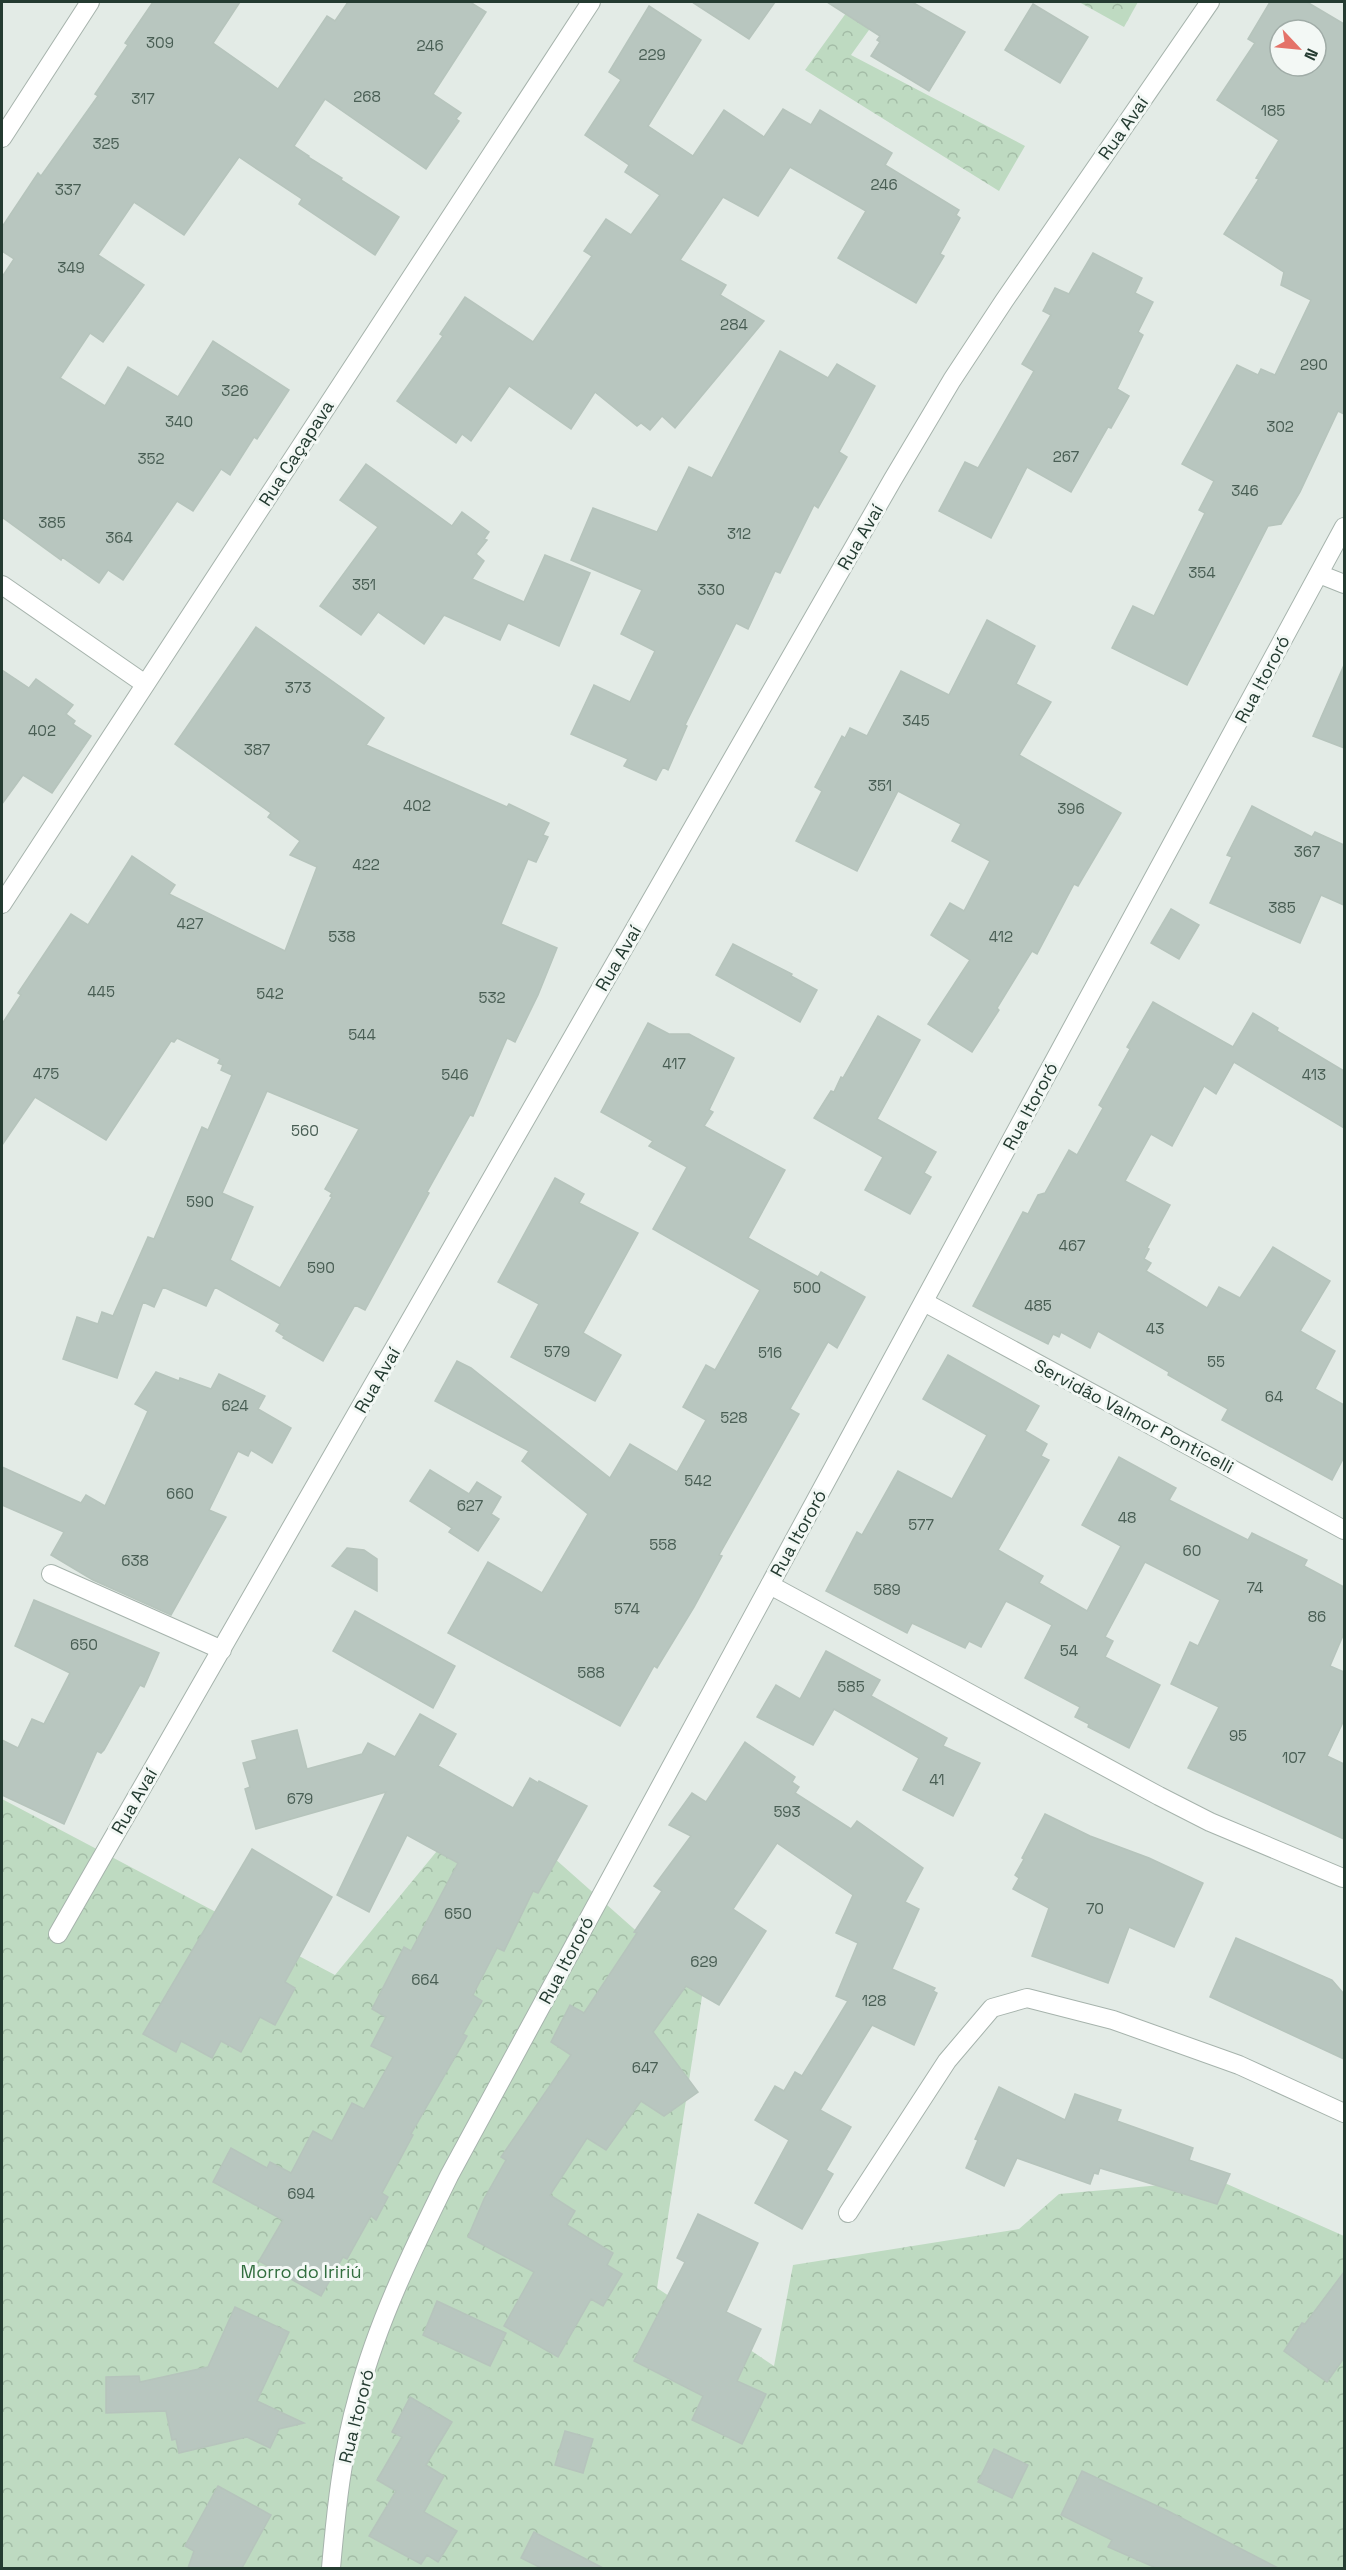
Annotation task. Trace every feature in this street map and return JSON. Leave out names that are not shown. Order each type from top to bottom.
[{"type":"street","points":[[2,138],[90,2]]},
{"type":"street","name":"Rua Caçapava","points":[[2,904],[591,2]]},
{"type":"street","name":"Rua Avaí","points":[[58,1934],[952,380],[1004,300],[1210,2]]},
{"type":"street","name":"Rua Itororó","points":[[331,2568],[337,2502],[358,2396],[404,2268],[449,2176],[1344,527]]},
{"type":"street","points":[[1318,574],[1344,584]]},
{"type":"street","points":[[2,585],[145,684]]},
{"type":"street","name":"Servidão Valmor Ponticelli","points":[[924,1302],[1344,1530]]},
{"type":"street","points":[[51,1574],[222,1650]]},
{"type":"street","points":[[770,1585],[1159,1796],[1210,1822],[1343,1878]]},
{"type":"street","points":[[848,2213],[947,2061],[992,2008],[1027,1998],[1113,2020],[1239,2065],[1344,2113]]},
{"type":"green space","points":[[854,2],[889,2],[851,55],[1025,146],[999,191],[805,70]]},
{"type":"green space","points":[[1079,2],[1138,2],[1124,27]]},
{"type":"green space","name":"Morro do Iririú","points":[[483,1795],[703,1990],[657,2288],[774,2366],[793,2265],[1019,2229],[1059,2194],[1218,2180],[1344,2236],[1344,2568],[2,2568],[2,1799],[335,1975]]},
{"type":"building","points":[[153,2],[240,2],[213,43],[278,89],[327,16],[335,21],[348,2],[470,2],[486,12],[433,94],[461,113],[456,119],[459,121],[426,169],[325,99],[294,146],[342,178],[341,180],[399,217],[375,255],[299,204],[302,199],[239,157],[184,235],[134,202],[98,255],[144,285],[103,342],[90,333],[60,378],[105,406],[128,367],[178,397],[213,341],[289,390],[257,439],[254,437],[230,475],[221,469],[193,511],[177,501],[123,580],[108,570],[99,583],[62,557],[61,560],[2,517],[2,277],[14,259],[2,251],[2,227],[38,173],[41,176],[98,96],[95,94],[128,45],[125,43]]},
{"type":"building","points":[[692,2],[775,2],[749,39]]},
{"type":"building","points":[[827,2],[912,2],[965,32],[929,91],[871,56],[880,42],[877,40],[880,36]]},
{"type":"building","points":[[1270,2],[1307,2],[1344,24],[1344,414],[1338,411],[1300,492],[1281,524],[1268,526],[1187,685],[1112,648],[1133,606],[1154,616],[1205,513],[1199,510],[1214,481],[1182,464],[1237,365],[1258,375],[1261,369],[1275,375],[1311,300],[1281,285],[1284,272],[1224,234],[1259,179],[1256,178],[1279,140],[1217,100],[1255,43],[1248,39]]},
{"type":"building","points":[[1033,4],[1088,37],[1060,83],[1005,50]]},
{"type":"building","points":[[649,6],[701,40],[648,126],[693,156],[724,110],[764,137],[783,109],[811,125],[820,110],[892,153],[885,165],[959,210],[956,215],[960,218],[940,254],[944,256],[916,303],[838,258],[866,211],[790,167],[758,216],[723,197],[680,260],[726,285],[720,295],[764,321],[675,428],[662,416],[650,430],[641,423],[637,426],[595,392],[571,429],[509,386],[471,441],[462,434],[456,443],[397,401],[443,336],[440,334],[465,297],[533,342],[592,256],[584,251],[606,219],[631,235],[660,195],[625,172],[629,165],[585,135],[621,80],[609,72]]},
{"type":"building","points":[[1093,253],[1142,278],[1135,293],[1153,302],[1138,332],[1143,335],[1117,389],[1129,396],[1111,428],[1108,427],[1071,492],[1027,467],[991,538],[939,511],[965,462],[978,468],[1034,371],[1022,364],[1051,315],[1043,311],[1055,288],[1069,294]]},
{"type":"building","points":[[780,351],[828,378],[837,364],[875,386],[839,452],[847,457],[818,508],[814,505],[780,573],[775,571],[748,629],[736,623],[685,725],[687,726],[668,770],[663,767],[656,780],[624,766],[628,759],[571,734],[594,685],[630,702],[655,651],[621,634],[642,590],[571,560],[593,508],[657,532],[689,467],[712,478]]},
{"type":"building","points":[[366,464],[452,526],[462,512],[489,532],[484,539],[487,540],[476,554],[484,561],[472,579],[524,602],[545,555],[590,573],[559,646],[508,623],[500,640],[444,615],[424,644],[378,612],[361,635],[320,606],[378,527],[340,500]]},
{"type":"building","points":[[987,620],[1035,646],[1016,684],[1051,702],[1019,755],[1121,813],[1078,886],[1074,884],[1037,954],[1032,951],[972,1052],[928,1024],[970,960],[931,935],[950,903],[964,911],[990,861],[952,841],[961,824],[898,791],[857,871],[796,841],[822,791],[815,787],[842,736],[845,738],[850,728],[867,736],[901,671],[949,695]]},
{"type":"building","points":[[256,627],[384,718],[366,745],[549,823],[543,835],[548,837],[536,862],[528,859],[501,924],[557,948],[538,995],[515,1042],[507,1038],[473,1116],[470,1115],[427,1192],[429,1193],[365,1310],[355,1305],[323,1361],[283,1338],[284,1336],[276,1331],[280,1324],[215,1287],[206,1306],[163,1287],[154,1307],[143,1302],[117,1378],[63,1359],[77,1317],[98,1324],[102,1312],[113,1316],[148,1237],[154,1239],[202,1127],[208,1130],[232,1075],[221,1070],[223,1065],[218,1063],[220,1059],[177,1038],[174,1042],[171,1041],[106,1140],[35,1097],[2,1145],[2,1024],[21,995],[18,993],[71,914],[88,925],[132,856],[175,885],[169,894],[285,951],[317,867],[290,855],[300,841],[268,817],[271,813],[175,744]],"holes":[[[267,1091],[359,1129],[325,1189],[332,1193],[330,1196],[332,1197],[280,1288],[230,1260],[253,1207],[222,1193]]]},
{"type":"building","points":[[1344,665],[1344,748],[1313,736]]},
{"type":"building","points":[[2,670],[29,688],[36,679],[73,705],[66,714],[75,721],[73,724],[91,736],[52,793],[23,775],[2,804]]},
{"type":"building","points":[[1252,806],[1312,837],[1315,832],[1344,845],[1344,905],[1321,895],[1300,943],[1210,903],[1232,857],[1227,855]]},
{"type":"building","points":[[1171,909],[1199,925],[1179,959],[1151,943]]},
{"type":"building","points":[[733,944],[792,974],[791,976],[817,990],[800,1022],[716,975]]},
{"type":"building","points":[[1153,1002],[1233,1047],[1253,1013],[1278,1028],[1277,1031],[1344,1071],[1344,1128],[1234,1062],[1216,1094],[1204,1086],[1172,1146],[1151,1134],[1125,1181],[1170,1205],[1147,1248],[1149,1249],[1144,1259],[1151,1263],[1146,1271],[1207,1308],[1219,1287],[1240,1298],[1273,1247],[1330,1281],[1300,1331],[1335,1351],[1315,1389],[1344,1405],[1344,1457],[1332,1480],[1222,1420],[1228,1409],[1098,1331],[1090,1348],[1061,1332],[1059,1337],[1053,1334],[1048,1344],[973,1306],[1023,1212],[1028,1214],[1038,1195],[1045,1193],[1069,1150],[1077,1155],[1103,1108],[1099,1105],[1130,1049],[1127,1047]]},
{"type":"building","points":[[878,1016],[920,1040],[877,1119],[936,1152],[924,1173],[931,1177],[910,1214],[865,1190],[883,1157],[814,1118],[831,1091],[834,1092],[841,1077],[843,1078]]},
{"type":"building","points":[[648,1023],[669,1034],[689,1034],[734,1058],[709,1110],[713,1112],[704,1126],[785,1170],[748,1238],[818,1277],[821,1272],[865,1297],[837,1348],[828,1342],[790,1409],[799,1414],[719,1555],[722,1556],[694,1607],[657,1668],[654,1666],[620,1726],[448,1633],[488,1562],[542,1593],[588,1514],[522,1461],[529,1451],[435,1401],[457,1361],[471,1368],[610,1478],[630,1444],[677,1472],[706,1420],[683,1407],[706,1365],[715,1370],[760,1290],[653,1229],[687,1167],[649,1146],[653,1141],[601,1112]]},
{"type":"building","points":[[555,1178],[584,1194],[579,1203],[638,1233],[583,1333],[621,1355],[595,1401],[511,1357],[539,1304],[498,1282]]},
{"type":"building","points":[[948,1355],[1039,1406],[1025,1431],[1047,1444],[1041,1456],[1049,1460],[998,1550],[1043,1576],[1039,1583],[1087,1611],[1121,1546],[1082,1525],[1119,1457],[1176,1488],[1169,1500],[1248,1540],[1252,1533],[1307,1560],[1304,1566],[1344,1587],[1344,1633],[1330,1666],[1344,1672],[1344,1720],[1327,1756],[1344,1764],[1344,1839],[1188,1768],[1219,1707],[1171,1684],[1190,1642],[1198,1646],[1220,1600],[1145,1562],[1105,1637],[1113,1641],[1105,1657],[1160,1685],[1129,1748],[1088,1727],[1089,1724],[1075,1717],[1080,1707],[1025,1678],[1052,1625],[1006,1601],[981,1647],[969,1641],[965,1648],[912,1623],[907,1633],[826,1591],[857,1532],[862,1535],[898,1471],[952,1499],[987,1435],[923,1399]]},
{"type":"building","points":[[156,1372],[179,1381],[180,1378],[211,1389],[219,1374],[265,1396],[258,1409],[291,1428],[272,1463],[251,1450],[248,1456],[238,1451],[209,1510],[226,1517],[171,1615],[93,1580],[51,1555],[64,1532],[2,1505],[2,1467],[81,1503],[86,1495],[105,1506],[148,1411],[135,1404]]},
{"type":"building","points":[[430,1470],[469,1494],[477,1482],[501,1497],[491,1514],[499,1519],[478,1551],[449,1532],[452,1528],[410,1501]]},
{"type":"building","points":[[347,1548],[364,1550],[377,1559],[377,1591],[332,1566]]},
{"type":"building","points":[[34,1600],[159,1653],[144,1687],[140,1685],[104,1750],[101,1753],[97,1751],[64,1824],[2,1795],[2,1740],[18,1748],[32,1719],[44,1724],[70,1673],[15,1646]]},
{"type":"building","points":[[355,1611],[455,1666],[433,1708],[333,1651]]},
{"type":"building","points":[[826,1651],[880,1680],[871,1696],[947,1738],[943,1746],[980,1763],[953,1816],[903,1790],[919,1758],[834,1709],[813,1745],[757,1717],[776,1685],[800,1699]]},
{"type":"building","points":[[420,1714],[456,1734],[438,1766],[513,1808],[530,1778],[587,1806],[538,1893],[533,1891],[504,1951],[497,1948],[473,1995],[482,2001],[463,2034],[467,2036],[411,2134],[413,2135],[382,2193],[388,2197],[376,2220],[371,2216],[347,2259],[343,2257],[321,2296],[259,2261],[283,2220],[213,2182],[231,2148],[267,2168],[270,2162],[291,2173],[313,2131],[332,2141],[352,2103],[364,2109],[393,2057],[371,2046],[386,2017],[372,2009],[404,1947],[411,1951],[458,1863],[407,1835],[369,1912],[337,1895],[386,1792],[256,1829],[245,1789],[250,1787],[243,1763],[257,1759],[252,1741],[297,1730],[307,1769],[362,1754],[368,1743],[395,1757]]},
{"type":"building","points":[[745,1742],[795,1777],[792,1782],[799,1787],[795,1793],[851,1829],[857,1821],[923,1868],[905,1902],[919,1909],[892,1969],[935,1988],[933,1991],[937,1993],[914,2045],[872,2025],[820,2110],[851,2127],[826,2170],[833,2174],[802,2229],[755,2203],[789,2140],[755,2120],[775,2086],[784,2091],[795,2072],[802,2076],[848,2001],[836,1996],[858,1943],[836,1933],[853,1895],[777,1843],[733,1909],[766,1931],[719,2005],[686,1986],[653,2032],[698,2092],[664,2116],[641,2101],[606,2150],[587,2138],[550,2195],[575,2211],[567,2225],[613,2253],[607,2265],[622,2274],[603,2306],[591,2299],[558,2357],[504,2326],[534,2272],[468,2237],[484,2199],[506,2160],[501,2157],[571,2055],[551,2042],[570,2005],[584,2013],[662,1891],[654,1886],[691,1836],[669,1825],[692,1793],[706,1802]]},
{"type":"building","points":[[1045,1814],[1090,1836],[1149,1858],[1203,1883],[1174,1947],[1129,1927],[1108,1983],[1032,1956],[1049,1908],[1013,1889],[1019,1878],[1015,1875],[1024,1859],[1022,1858]]},
{"type":"building","points":[[252,1849],[332,1897],[285,1982],[295,1988],[275,2025],[260,2017],[241,2052],[221,2041],[212,2058],[181,2041],[176,2052],[143,2034]]},
{"type":"building","points":[[1236,1938],[1332,1980],[1344,1994],[1344,2059],[1210,1997]]},
{"type":"building","points":[[999,2087],[1065,2120],[1075,2094],[1121,2110],[1117,2121],[1193,2148],[1189,2160],[1230,2174],[1217,2204],[1100,2168],[1098,2174],[1094,2173],[1090,2184],[1017,2158],[1004,2186],[966,2168],[978,2140],[975,2139]]},
{"type":"building","points":[[698,2214],[758,2243],[726,2312],[761,2329],[737,2381],[766,2394],[742,2444],[692,2420],[703,2396],[634,2361],[685,2262],[677,2258]]},
{"type":"building","points":[[1344,2272],[1344,2358],[1327,2382],[1284,2351],[1302,2323],[1305,2324]]},
{"type":"building","points":[[437,2301],[506,2333],[490,2366],[423,2335]]},
{"type":"building","points":[[235,2307],[289,2332],[257,2401],[304,2423],[279,2429],[270,2448],[247,2437],[179,2453],[176,2439],[172,2440],[166,2411],[106,2413],[106,2377],[139,2376],[140,2382],[208,2367]]},
{"type":"building","points":[[410,2397],[452,2422],[426,2465],[444,2476],[424,2512],[457,2531],[438,2562],[427,2555],[421,2564],[369,2536],[396,2491],[377,2480],[402,2437],[392,2432]]},
{"type":"building","points":[[565,2431],[593,2439],[583,2473],[555,2465]]},
{"type":"building","points":[[994,2449],[1028,2465],[1012,2498],[978,2482]]},
{"type":"building","points":[[1082,2471],[1168,2511],[1278,2568],[1156,2568],[1108,2547],[1112,2540],[1061,2515]]},
{"type":"building","points":[[218,2486],[271,2515],[242,2568],[188,2568],[194,2551],[185,2546]]},
{"type":"building","points":[[534,2532],[603,2568],[541,2568],[521,2558]]}]
